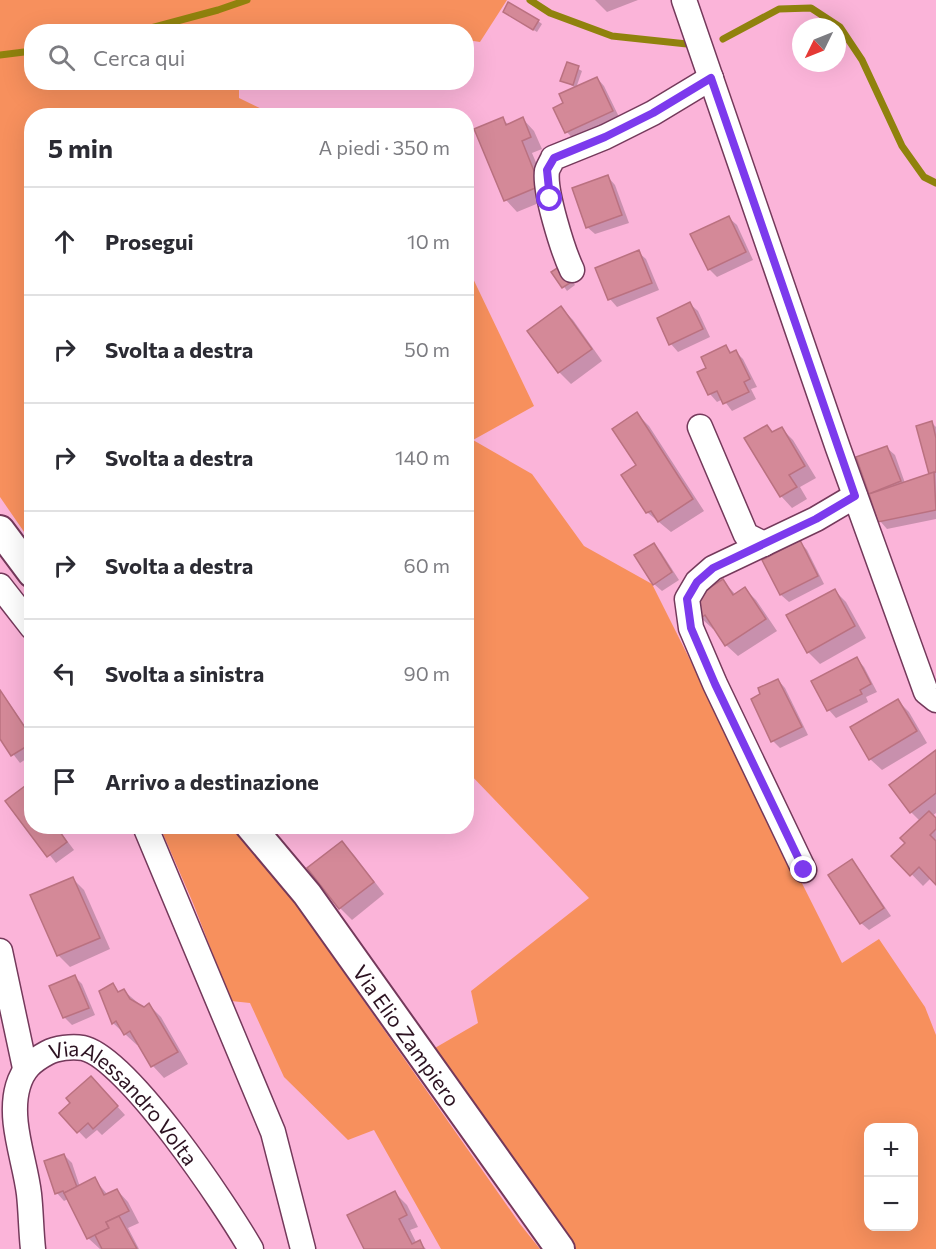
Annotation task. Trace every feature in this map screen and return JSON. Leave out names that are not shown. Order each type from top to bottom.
[{"type":"street","points":[[686,5],[855,496],[926,692],[936,700]]},
{"type":"street","points":[[572,270],[564,254],[550,199],[547,170],[554,158],[605,137],[653,113],[708,69]]},
{"type":"street","points":[[700,427],[746,536],[764,544]]},
{"type":"street","points":[[804,870],[715,684],[691,628],[687,599],[697,582],[713,568],[816,519],[855,496]]},
{"type":"street","points":[[0,530],[24,562]]},
{"type":"street","points":[[0,586],[24,617]]},
{"type":"street","points":[[148,834],[273,1132],[303,1249]]},
{"type":"street","name":"Via Elio Zampiero","points":[[257,834],[307,894],[560,1249]]},
{"type":"street","points":[[0,951],[25,1068]]},
{"type":"street","name":"Via Alessandro Volta","points":[[33,1249],[29,1194],[16,1116],[18,1088],[25,1068],[36,1059],[51,1051],[67,1048],[83,1048],[101,1057],[162,1119],[251,1249]]},
{"type":"shaded area","points":[[0,0],[507,0],[480,42],[474,41],[474,24],[24,24],[24,90],[239,90],[239,98],[260,108],[24,108],[24,532],[0,497]]},
{"type":"shaded area","points":[[474,281],[534,406],[474,439]]},
{"type":"shaded area","points":[[474,441],[532,474],[584,546],[652,584],[842,963],[879,939],[925,1007],[936,1035],[936,1249],[576,1249],[428,1052],[478,1023],[471,991],[589,898],[474,778]]},
{"type":"shaded area","points":[[163,834],[243,834],[272,870],[520,1224],[540,1249],[441,1249],[374,1130],[348,1140],[284,1077],[250,1003],[231,1001]]},
{"type":"building","points":[[508,2],[539,20],[533,30],[503,12]]},
{"type":"building","points":[[567,62],[579,66],[573,85],[560,81]]},
{"type":"building","points":[[597,77],[613,111],[565,133],[553,108],[563,103],[559,94]]},
{"type":"building","points":[[503,117],[506,125],[523,117],[531,137],[522,141],[540,186],[504,201],[474,129]]},
{"type":"building","points":[[608,175],[622,215],[586,228],[572,188]]},
{"type":"building","points":[[729,216],[746,252],[708,270],[690,234]]},
{"type":"building","points":[[639,250],[652,283],[608,300],[595,268]]},
{"type":"building","points":[[562,265],[573,281],[562,288],[551,272]]},
{"type":"building","points":[[690,302],[703,329],[669,345],[657,318]]},
{"type":"building","points":[[561,306],[592,349],[558,373],[527,331]]},
{"type":"building","points":[[726,345],[730,353],[736,350],[750,379],[744,382],[749,392],[723,404],[717,391],[708,395],[697,372],[706,368],[701,357]]},
{"type":"building","points":[[637,412],[693,499],[658,522],[651,511],[646,513],[621,475],[636,465],[612,429]]},
{"type":"building","points":[[932,421],[936,438],[936,472],[929,474],[916,426]]},
{"type":"building","points":[[767,425],[772,432],[782,427],[805,466],[789,475],[797,487],[780,497],[744,438]]},
{"type":"building","points":[[887,446],[901,481],[869,494],[856,457]]},
{"type":"building","points":[[934,472],[936,510],[878,522],[869,494]]},
{"type":"building","points":[[800,540],[818,576],[780,595],[762,560]]},
{"type":"building","points":[[654,543],[672,572],[653,585],[634,555]]},
{"type":"building","points":[[723,579],[733,595],[745,587],[766,619],[725,646],[705,615],[700,619],[689,601]]},
{"type":"building","points":[[835,589],[855,626],[807,653],[786,615]]},
{"type":"building","points":[[857,657],[871,684],[860,690],[862,694],[827,711],[811,681]]},
{"type":"building","points":[[778,679],[802,727],[771,742],[751,699],[760,694],[758,688]]},
{"type":"building","points":[[0,690],[24,726],[24,748],[11,756],[0,739]]},
{"type":"building","points":[[898,699],[917,731],[869,760],[850,727]]},
{"type":"building","points":[[936,750],[936,793],[910,813],[889,785]]},
{"type":"building","points":[[24,787],[24,826],[5,801]]},
{"type":"building","points":[[929,811],[936,818],[936,829],[930,835],[936,841],[936,885],[919,867],[910,876],[891,856],[905,843],[900,838]]},
{"type":"building","points":[[30,834],[62,834],[67,842],[47,857]]},
{"type":"building","points":[[342,841],[374,882],[339,909],[307,868]]},
{"type":"building","points":[[852,859],[884,908],[860,924],[828,875]]},
{"type":"building","points":[[73,877],[100,938],[57,956],[30,895]]},
{"type":"building","points":[[75,975],[89,1008],[63,1018],[49,986]]},
{"type":"building","points":[[113,983],[118,992],[124,989],[130,999],[144,1007],[149,1003],[178,1052],[151,1067],[130,1031],[124,1035],[116,1021],[112,1024],[99,991]]},
{"type":"building","points":[[91,1076],[118,1106],[93,1129],[88,1123],[77,1133],[59,1113],[70,1103],[66,1098]]},
{"type":"building","points":[[64,1154],[77,1187],[55,1194],[44,1161]]},
{"type":"building","points":[[95,1177],[104,1195],[117,1189],[129,1211],[106,1222],[109,1228],[87,1239],[64,1193]]},
{"type":"building","points":[[395,1191],[407,1215],[399,1219],[412,1244],[420,1240],[424,1249],[364,1249],[347,1215]]},
{"type":"building","points":[[119,1216],[137,1249],[102,1249],[95,1235],[109,1228],[106,1222]]},
{"type":"waterway","points":[[166,24],[247,0]]},
{"type":"waterway","points":[[530,0],[550,13],[612,36],[687,44]]},
{"type":"waterway","points":[[723,39],[779,9],[811,8],[840,27],[862,60],[902,146],[924,177],[936,183]]},
{"type":"waterway","points":[[0,55],[24,52]]},
{"type":"route","points":[[550,199],[547,170],[554,158],[605,137],[653,113],[711,78],[855,496],[816,519],[713,568],[697,582],[687,599],[691,628],[715,684],[804,870]]}]
